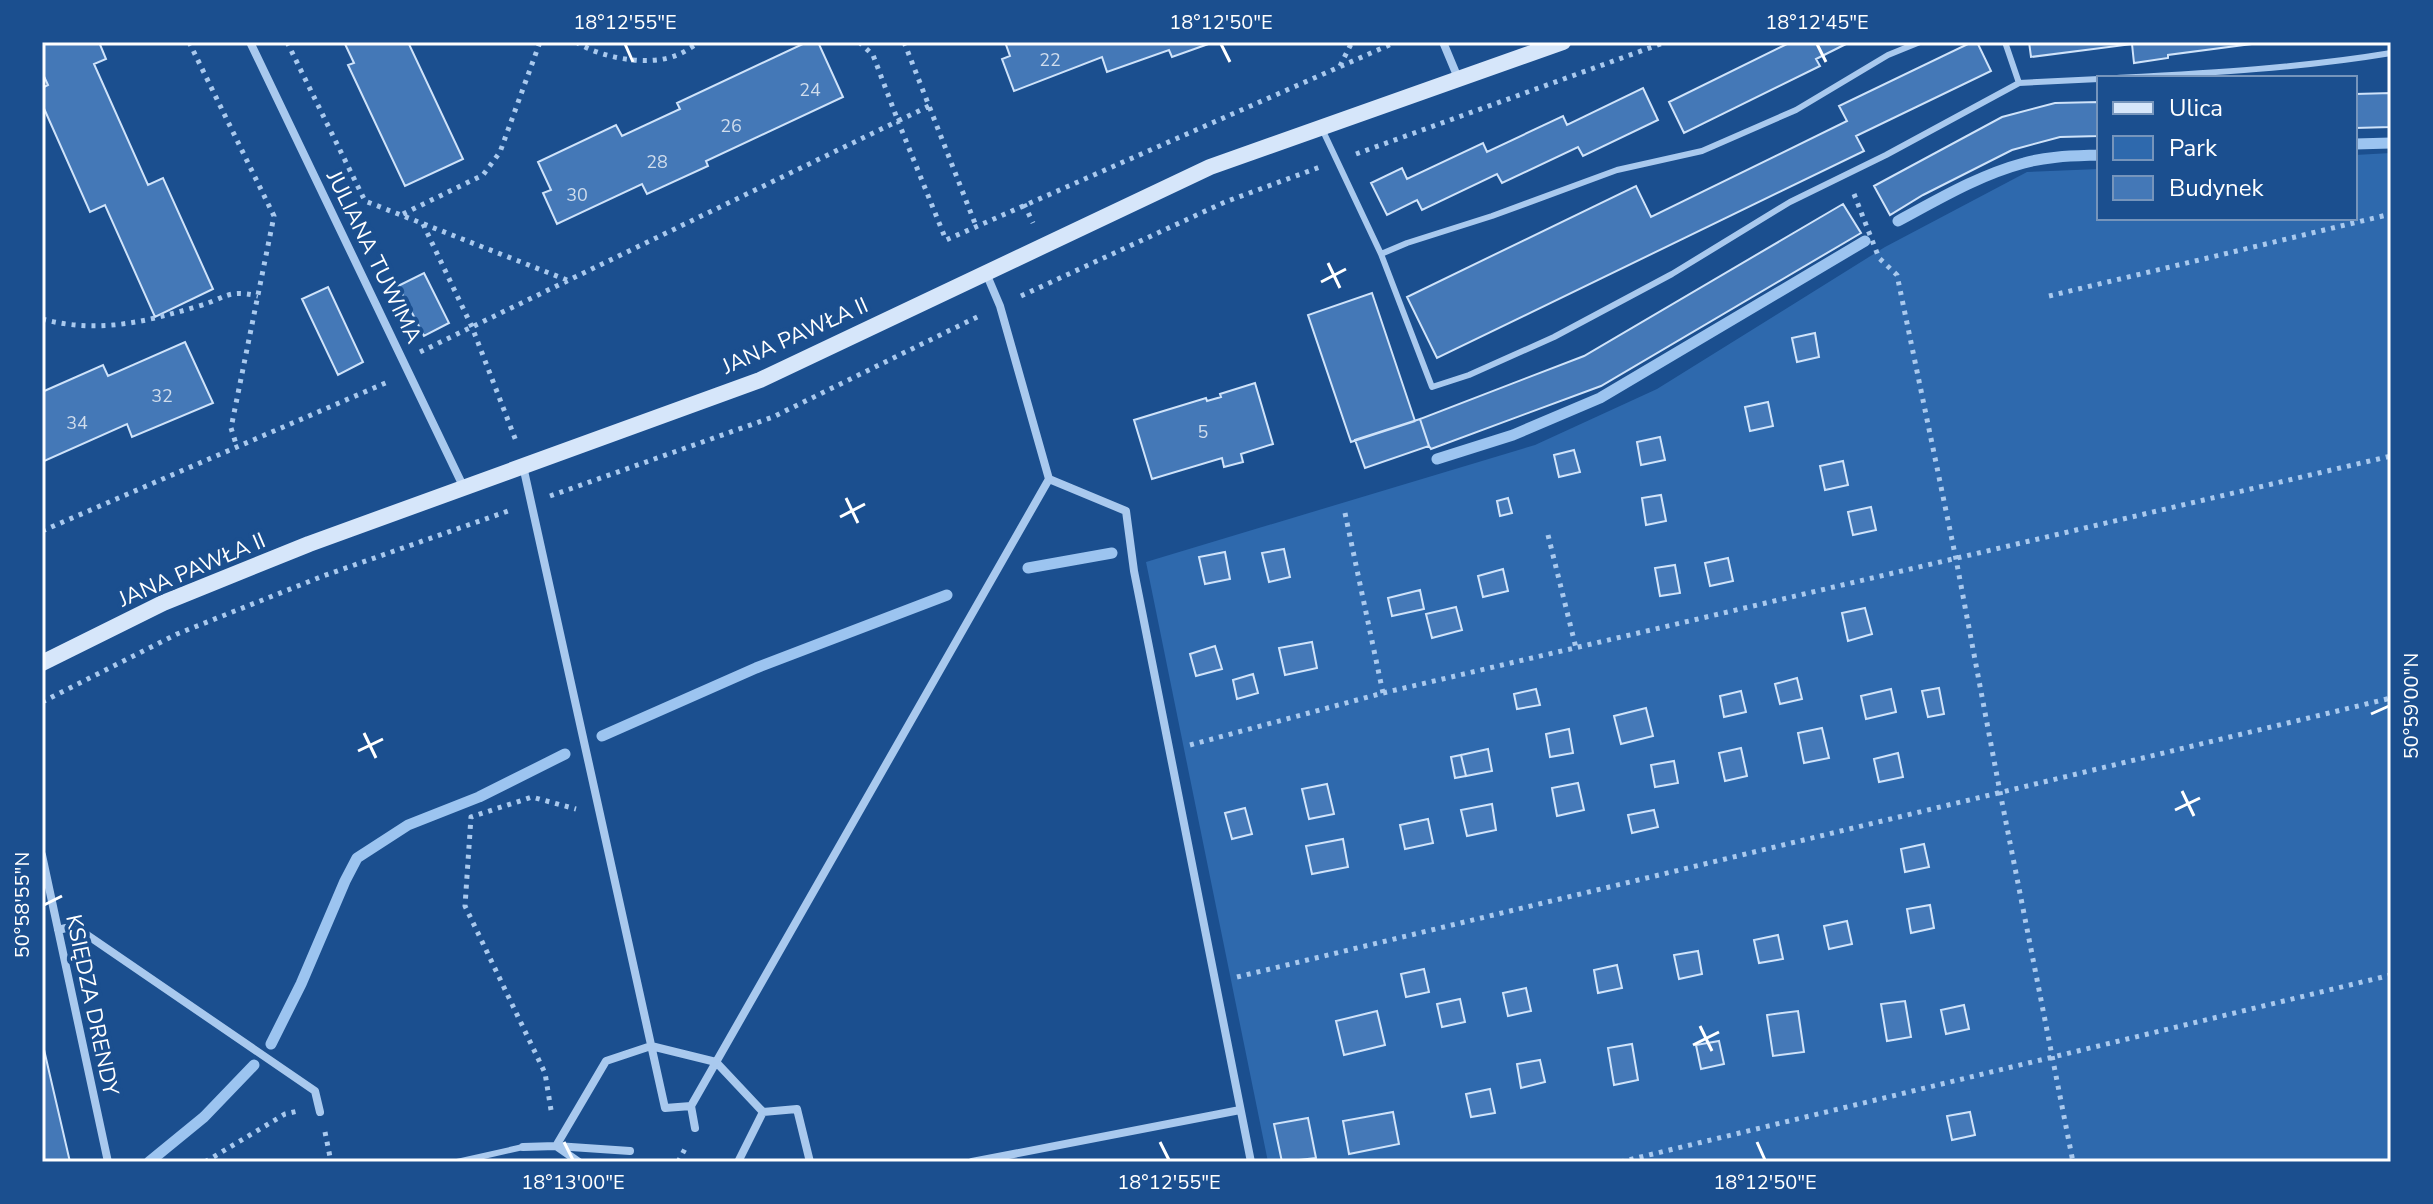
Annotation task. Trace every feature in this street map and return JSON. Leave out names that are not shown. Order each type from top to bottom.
[{"type":"street","name":"JULIANA TUWIMA","points":[[250,42],[464,488]]},
{"type":"street","points":[[1443,42],[1458,79]]},
{"type":"street","name":"JANA PAWŁA II","points":[[42,663],[163,603],[309,544],[760,380],[1210,167],[1563,42]]},
{"type":"street","points":[[695,1128],[691,1106],[1049,479],[1000,306],[986,273]]},
{"type":"street","points":[[523,465],[665,1108],[691,1106]]},
{"type":"street","points":[[1049,479],[1126,511],[1134,571],[1251,1162]]},
{"type":"street","name":"KSIĘDZA DRENDY","points":[[42,855],[108,1162]]},
{"type":"street","points":[[58,930],[74,926],[99,943],[315,1091],[320,1109]]},
{"type":"street","points":[[556,1146],[606,1061],[651,1046],[716,1062],[763,1112]]},
{"type":"street","points":[[763,1112],[797,1109],[810,1162]]},
{"type":"street","points":[[972,1162],[1240,1110]]},
{"type":"street","points":[[738,1162],[763,1112]]},
{"type":"street","points":[[556,1146],[579,1162]]},
{"type":"street","points":[[523,1147],[630,1151]]},
{"type":"lane","points":[[1381,254],[1617,170],[1702,151],[1796,110],[1888,55],[1920,42]]},
{"type":"lane","points":[[2005,42],[2019,83]]},
{"type":"lane","points":[[2157,76],[2315,63],[2391,53]]},
{"type":"lane","points":[[1322,127],[1381,254],[1432,387],[1469,375],[1554,337],[1672,274],[1790,202],[2019,83],[2097,79]]},
{"type":"lane","points":[[457,1162],[523,1147]]},
{"type":"path","points":[[189,42],[274,216],[231,428],[237,447]]},
{"type":"path","points":[[287,42],[365,201],[568,281]]},
{"type":"path","points":[[402,215],[483,175],[500,152],[540,42]]},
{"type":"path","points":[[576,42],[586,49],[629,61],[675,56],[700,42]]},
{"type":"path","points":[[859,42],[872,47],[946,240],[1396,42]]},
{"type":"path","points":[[904,42],[976,226]]},
{"type":"path","points":[[1339,67],[1352,42]]},
{"type":"path","points":[[1338,161],[1666,42]]},
{"type":"path","points":[[404,359],[929,106]]},
{"type":"path","points":[[1846,174],[1879,258],[1897,275],[1956,559],[2073,1162]]},
{"type":"path","points":[[2049,296],[2391,214]]},
{"type":"path","points":[[422,223],[472,327],[516,441]]},
{"type":"path","points":[[42,319],[94,328],[148,320],[203,305],[228,293],[258,296]]},
{"type":"path","points":[[42,531],[410,373]]},
{"type":"path","points":[[1170,751],[1383,693],[2391,456]]},
{"type":"path","points":[[1345,513],[1383,693]]},
{"type":"path","points":[[1548,535],[1576,648]]},
{"type":"path","points":[[1215,982],[2391,698]]},
{"type":"path","points":[[549,1098],[545,1073],[465,906],[471,817],[532,797],[600,815]]},
{"type":"path","points":[[1620,1162],[2391,975]]},
{"type":"path","points":[[205,1162],[285,1114],[320,1109],[331,1162]]},
{"type":"green space","points":[[2391,153],[2391,1162],[1268,1162],[1146,562],[1535,445],[1657,389],[1885,247],[2027,172],[2097,169],[2097,220],[2357,220],[2357,155]]},
{"type":"building","points":[[42,42],[99,42],[106,59],[94,64],[148,185],[163,178],[213,289],[155,317],[105,205],[90,212],[42,104],[42,88],[48,85],[42,72]]},
{"type":"building","points":[[344,42],[408,42],[463,159],[405,186],[348,65],[354,63]]},
{"type":"building","points":[[807,42],[818,42],[843,97],[706,161],[708,166],[647,194],[642,184],[557,224],[543,193],[551,190],[538,162],[616,125],[622,136],[680,109],[677,103]]},
{"type":"building","points":[[1005,42],[1214,42],[1172,57],[1169,50],[1107,72],[1102,57],[1014,91],[1002,59],[1010,56]]},
{"type":"building","points":[[1791,42],[1850,42],[1816,59],[1820,66],[1684,133],[1669,102]]},
{"type":"building","points":[[1977,42],[1991,71],[1856,136],[1864,151],[1437,358],[1407,297],[1636,186],[1651,217],[1847,121],[1839,106]]},
{"type":"building","points":[[2029,42],[2267,42],[2168,55],[2168,58],[2134,63],[2132,44],[2031,57]]},
{"type":"building","points":[[1643,88],[1658,120],[1583,156],[1578,147],[1502,183],[1497,174],[1422,210],[1417,200],[1387,215],[1371,183],[1402,168],[1407,179],[1483,143],[1487,152],[1563,116],[1567,125]]},
{"type":"building","points":[[2391,93],[2391,127],[2357,128],[2357,94]]},
{"type":"building","points":[[2097,102],[2097,136],[2060,137],[2012,150],[1890,215],[1874,186],[2002,117],[2055,103]]},
{"type":"building","points":[[1843,204],[1861,233],[1601,386],[1431,449],[1429,446],[1420,419],[1584,356]]},
{"type":"building","points":[[424,273],[449,323],[424,336],[398,286]]},
{"type":"building","points":[[328,287],[363,362],[338,375],[302,299]]},
{"type":"building","points":[[1372,293],[1415,421],[1351,442],[1308,315]]},
{"type":"building","points":[[1815,333],[1819,357],[1797,362],[1792,338]]},
{"type":"building","points":[[185,342],[213,403],[132,437],[127,424],[42,462],[42,392],[103,365],[108,376]]},
{"type":"building","points":[[1255,383],[1273,444],[1241,454],[1243,462],[1224,467],[1222,458],[1152,479],[1134,420],[1206,398],[1207,401],[1221,397],[1220,394]]},
{"type":"building","points":[[1768,402],[1773,426],[1750,431],[1745,407]]},
{"type":"building","points":[[1420,419],[1429,446],[1365,468],[1355,440]]},
{"type":"building","points":[[1660,437],[1665,460],[1641,465],[1637,442]]},
{"type":"building","points":[[1574,450],[1580,472],[1559,477],[1554,455]]},
{"type":"building","points":[[1843,461],[1848,485],[1825,490],[1820,466]]},
{"type":"building","points":[[1661,495],[1666,521],[1646,525],[1642,498]]},
{"type":"building","points":[[1508,498],[1512,513],[1500,516],[1497,501]]},
{"type":"building","points":[[1871,507],[1876,530],[1853,535],[1848,512]]},
{"type":"building","points":[[1284,549],[1290,577],[1269,582],[1262,553]]},
{"type":"building","points":[[1225,552],[1230,579],[1205,584],[1199,557]]},
{"type":"building","points":[[1728,558],[1733,581],[1710,586],[1705,563]]},
{"type":"building","points":[[1675,565],[1680,593],[1660,596],[1655,568]]},
{"type":"building","points":[[1503,569],[1508,591],[1483,597],[1478,576]]},
{"type":"building","points":[[1420,590],[1424,609],[1392,616],[1388,598]]},
{"type":"building","points":[[1456,607],[1462,630],[1432,638],[1426,614]]},
{"type":"building","points":[[1865,608],[1872,634],[1848,641],[1842,613]]},
{"type":"building","points":[[1312,642],[1317,668],[1285,675],[1279,648]]},
{"type":"building","points":[[1215,646],[1222,669],[1196,676],[1190,654]]},
{"type":"building","points":[[1253,674],[1258,693],[1237,699],[1233,680]]},
{"type":"building","points":[[1797,678],[1802,699],[1780,704],[1775,684]]},
{"type":"building","points":[[1939,688],[1944,714],[1928,717],[1922,691]]},
{"type":"building","points":[[1536,689],[1540,705],[1517,709],[1514,694]]},
{"type":"building","points":[[1891,689],[1896,712],[1866,719],[1861,696]]},
{"type":"building","points":[[1741,691],[1746,712],[1724,717],[1720,696]]},
{"type":"building","points":[[1646,708],[1653,736],[1621,744],[1614,716]]},
{"type":"building","points":[[1822,728],[1829,758],[1804,763],[1798,733]]},
{"type":"building","points":[[1569,729],[1573,753],[1550,757],[1546,734]]},
{"type":"building","points":[[1741,748],[1747,776],[1725,781],[1719,753]]},
{"type":"building","points":[[1488,749],[1492,771],[1466,776],[1461,755]]},
{"type":"building","points":[[1898,753],[1903,777],[1879,782],[1874,759]]},
{"type":"building","points":[[1461,755],[1466,776],[1455,778],[1451,757]]},
{"type":"building","points":[[1674,761],[1678,783],[1655,787],[1651,765]]},
{"type":"building","points":[[1578,783],[1584,810],[1557,816],[1552,788]]},
{"type":"building","points":[[1327,784],[1334,814],[1309,819],[1302,789]]},
{"type":"building","points":[[1492,804],[1496,830],[1467,836],[1461,810]]},
{"type":"building","points":[[1245,808],[1252,834],[1232,839],[1225,813]]},
{"type":"building","points":[[1654,810],[1658,827],[1632,833],[1628,815]]},
{"type":"building","points":[[1428,819],[1433,843],[1405,849],[1400,825]]},
{"type":"building","points":[[1343,839],[1348,867],[1312,874],[1306,846]]},
{"type":"building","points":[[1924,844],[1929,867],[1905,872],[1901,849]]},
{"type":"building","points":[[1930,905],[1934,928],[1911,933],[1907,909]]},
{"type":"building","points":[[1847,921],[1852,944],[1829,949],[1824,926]]},
{"type":"building","points":[[1778,935],[1783,959],[1759,963],[1754,940]]},
{"type":"building","points":[[1698,951],[1702,974],[1679,979],[1674,955]]},
{"type":"building","points":[[1617,965],[1622,988],[1598,993],[1594,970]]},
{"type":"building","points":[[1424,969],[1429,992],[1406,997],[1401,974]]},
{"type":"building","points":[[1526,988],[1531,1011],[1508,1016],[1503,993]]},
{"type":"building","points":[[1460,999],[1465,1022],[1442,1027],[1437,1004]]},
{"type":"building","points":[[1905,1001],[1911,1037],[1887,1041],[1881,1004]]},
{"type":"building","points":[[1964,1005],[1969,1029],[1946,1034],[1941,1010]]},
{"type":"building","points":[[1377,1011],[1385,1045],[1344,1055],[1336,1021]]},
{"type":"building","points":[[1798,1011],[1804,1052],[1773,1056],[1767,1015]]},
{"type":"building","points":[[42,1041],[70,1162],[42,1162]]},
{"type":"building","points":[[1719,1041],[1724,1064],[1701,1069],[1696,1045]]},
{"type":"building","points":[[1632,1044],[1638,1080],[1614,1085],[1608,1048]]},
{"type":"building","points":[[1540,1060],[1545,1082],[1521,1088],[1517,1064]]},
{"type":"building","points":[[1490,1089],[1495,1113],[1471,1117],[1466,1094]]},
{"type":"building","points":[[1393,1112],[1399,1144],[1349,1154],[1343,1121]]},
{"type":"building","points":[[1970,1112],[1975,1135],[1952,1140],[1947,1116]]},
{"type":"building","points":[[1308,1118],[1316,1158],[1282,1162],[1274,1124]]},
{"type":"waterway","points":[[2357,144],[2391,143]]},
{"type":"waterway","points":[[1898,221],[1960,188],[2007,168],[2042,159],[2097,155]]},
{"type":"waterway","points":[[1437,459],[1513,435],[1600,398],[1865,241]]},
{"type":"waterway","points":[[1028,568],[1112,553]]},
{"type":"waterway","points":[[602,736],[756,668],[947,595]]},
{"type":"waterway","points":[[271,1044],[357,858],[408,825],[479,797],[565,754]]},
{"type":"waterway","points":[[149,1162],[204,1117],[254,1065]]}]
